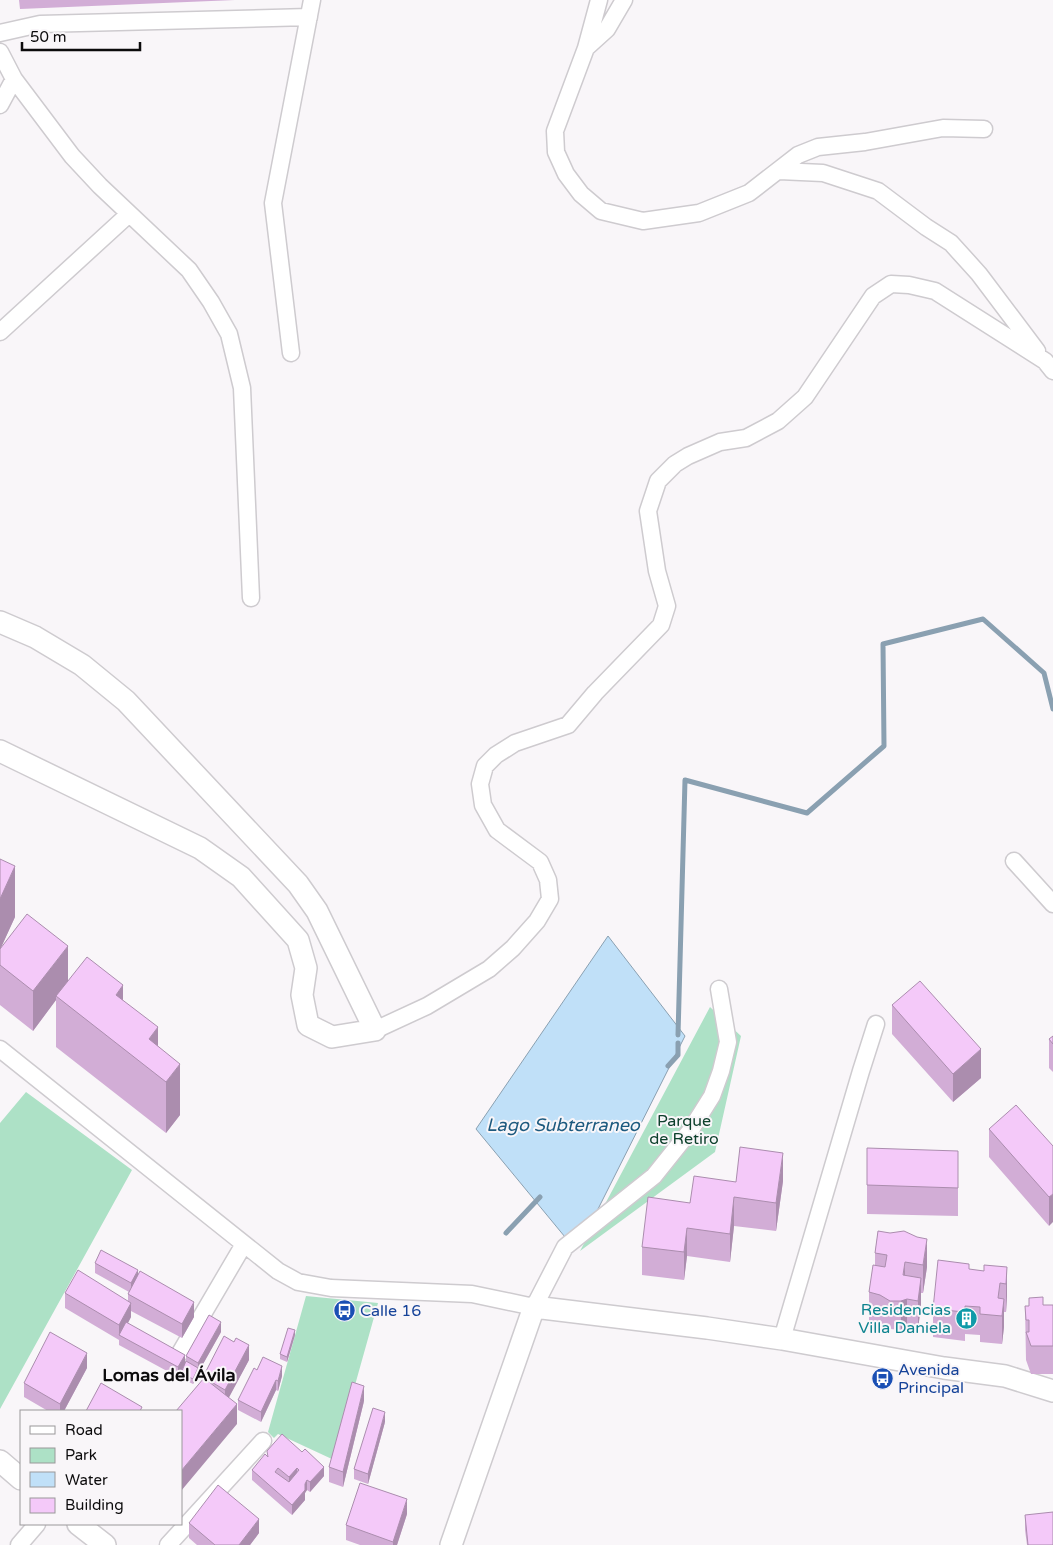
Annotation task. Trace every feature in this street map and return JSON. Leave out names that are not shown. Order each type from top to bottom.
[{"type":"street","points":[[291,352],[273,203],[312,0]]},
{"type":"street","points":[[599,0],[586,48],[555,131],[556,152],[566,174],[581,194],[601,211],[643,221],[699,213],[749,193],[798,155],[818,147],[865,142],[943,128],[984,129]]},
{"type":"street","points":[[586,48],[607,29],[624,0]]},
{"type":"street","points":[[0,33],[40,24],[309,17]]},
{"type":"street","points":[[0,52],[14,79],[72,156],[129,214],[189,270],[212,302],[229,334],[242,388],[251,598]]},
{"type":"street","points":[[0,105],[14,79]]},
{"type":"street","points":[[779,171],[823,173],[878,191],[951,243],[978,274],[1049,366]]},
{"type":"street","points":[[0,332],[129,214]]},
{"type":"street","points":[[0,751],[200,848],[241,877],[298,940],[306,968],[302,995],[308,1025],[332,1037],[375,1030],[427,1006],[489,969],[537,921],[550,899],[548,880],[540,862],[497,830],[483,806],[480,784],[485,766],[496,755],[515,743],[568,725],[595,693],[661,625],[666,606],[657,571],[648,511],[658,481],[674,464],[720,442],[746,438],[778,421],[805,397],[873,296],[891,284],[909,285],[935,291],[1049,366]]},
{"type":"street","points":[[0,622],[35,637],[82,664],[126,700],[298,884],[317,911],[375,1030]]},
{"type":"street","points":[[1014,861],[1053,904]]},
{"type":"street","points":[[451,1545],[534,1307],[565,1248],[654,1176],[690,1131],[712,1096],[721,1071],[728,1042],[719,989]]},
{"type":"street","points":[[782,1339],[876,1024]]},
{"type":"street","points":[[0,1049],[278,1271],[298,1282],[330,1288],[472,1294],[534,1307],[707,1328],[782,1339],[944,1368],[1005,1376],[1053,1391]]},
{"type":"street","points":[[180,1352],[244,1244]]},
{"type":"street","points":[[168,1545],[263,1441]]},
{"type":"street","points":[[0,1461],[20,1478]]},
{"type":"street","points":[[19,1545],[36,1525]]},
{"type":"street","points":[[79,1525],[105,1545]]},
{"type":"green space","name":"Parque de Retiro","points":[[710,1007],[741,1036],[715,1152],[580,1251]]},
{"type":"green space","points":[[26,1092],[132,1170],[0,1409],[0,1123]]},
{"type":"green space","points":[[306,1296],[378,1303],[334,1460],[278,1434],[274,1438],[268,1432]]},
{"type":"water","name":"Lago Subterraneo","points":[[608,936],[685,1036],[596,1213],[565,1237],[476,1129]]},
{"type":"building","points":[[0,859],[15,866],[0,899]]},
{"type":"building","points":[[27,914],[68,946],[33,991],[0,965],[0,949]]},
{"type":"building","points":[[87,957],[123,985],[116,995],[158,1027],[149,1039],[180,1064],[166,1082],[56,996]]},
{"type":"building","points":[[920,981],[981,1049],[953,1074],[892,1005]]},
{"type":"building","points":[[1053,1036],[1053,1044],[1049,1039]]},
{"type":"building","points":[[1016,1105],[1053,1146],[1053,1194],[1049,1197],[989,1129]]},
{"type":"building","points":[[740,1147],[783,1153],[776,1203],[734,1197],[730,1234],[687,1228],[684,1252],[642,1247],[648,1197],[690,1203],[694,1176],[736,1182]]},
{"type":"building","points":[[867,1148],[958,1151],[958,1188],[867,1185]]},
{"type":"building","points":[[878,1231],[890,1233],[904,1231],[927,1239],[923,1265],[905,1262],[903,1275],[921,1278],[918,1301],[907,1299],[890,1301],[880,1295],[869,1292],[873,1265],[885,1267],[887,1255],[875,1253]]},
{"type":"building","points":[[101,1250],[138,1270],[131,1283],[95,1263]]},
{"type":"building","points":[[938,1260],[969,1264],[969,1269],[984,1271],[984,1265],[1007,1267],[1006,1284],[1000,1283],[998,1298],[1004,1299],[1002,1316],[980,1314],[980,1307],[965,1306],[965,1312],[933,1309]]},
{"type":"building","points":[[78,1270],[131,1303],[119,1325],[65,1293]]},
{"type":"building","points":[[140,1271],[194,1302],[182,1324],[128,1294]]},
{"type":"building","points":[[1043,1297],[1043,1305],[1053,1305],[1053,1346],[1031,1346],[1026,1332],[1029,1332],[1029,1320],[1026,1320],[1025,1306],[1029,1306],[1029,1298]]},
{"type":"building","points":[[209,1315],[221,1322],[198,1363],[186,1356]]},
{"type":"building","points":[[126,1322],[185,1355],[178,1367],[119,1335]]},
{"type":"building","points":[[288,1328],[295,1330],[287,1357],[280,1354]]},
{"type":"building","points":[[50,1332],[87,1353],[60,1404],[24,1383]]},
{"type":"building","points":[[224,1336],[234,1342],[236,1338],[249,1345],[225,1390],[203,1377]]},
{"type":"building","points":[[263,1357],[282,1366],[278,1381],[276,1380],[261,1412],[238,1400],[254,1368],[257,1370]]},
{"type":"building","points":[[186,1361],[198,1368],[193,1379],[181,1373]]},
{"type":"building","points":[[204,1378],[237,1404],[182,1470],[182,1410],[177,1410]]},
{"type":"building","points":[[352,1382],[364,1386],[343,1472],[329,1467]]},
{"type":"building","points":[[101,1383],[142,1407],[140,1410],[87,1410]]},
{"type":"building","points":[[373,1408],[385,1412],[368,1474],[354,1469]]},
{"type":"building","points":[[282,1434],[302,1452],[305,1449],[324,1467],[310,1482],[307,1480],[305,1490],[292,1505],[252,1470],[265,1454],[268,1457],[267,1451]],"holes":[[[278,1468],[289,1477],[297,1468],[299,1470],[289,1482],[275,1472]]]},
{"type":"building","points":[[360,1483],[407,1499],[393,1542],[346,1525]]},
{"type":"building","points":[[218,1485],[259,1519],[239,1545],[215,1545],[189,1523]]},
{"type":"building","points":[[1053,1512],[1053,1545],[1028,1545],[1025,1515]]},
{"type":"waterway","points":[[678,1035],[685,780],[807,813],[884,746],[883,644],[983,619],[1044,673],[1053,709]]},
{"type":"waterway","points":[[668,1066],[678,1055],[678,1043]]},
{"type":"waterway","points":[[506,1233],[540,1197]]},
{"type":"place","name":"Calle 16","points":[[344,1311]]},
{"type":"place","name":"Residencias Villa Daniela","points":[[967,1319]]},
{"type":"place","name":"Avenida Principal","points":[[882,1379]]},
{"type":"district","name":"Lomas del Ávila","points":[[169,1375]]}]
